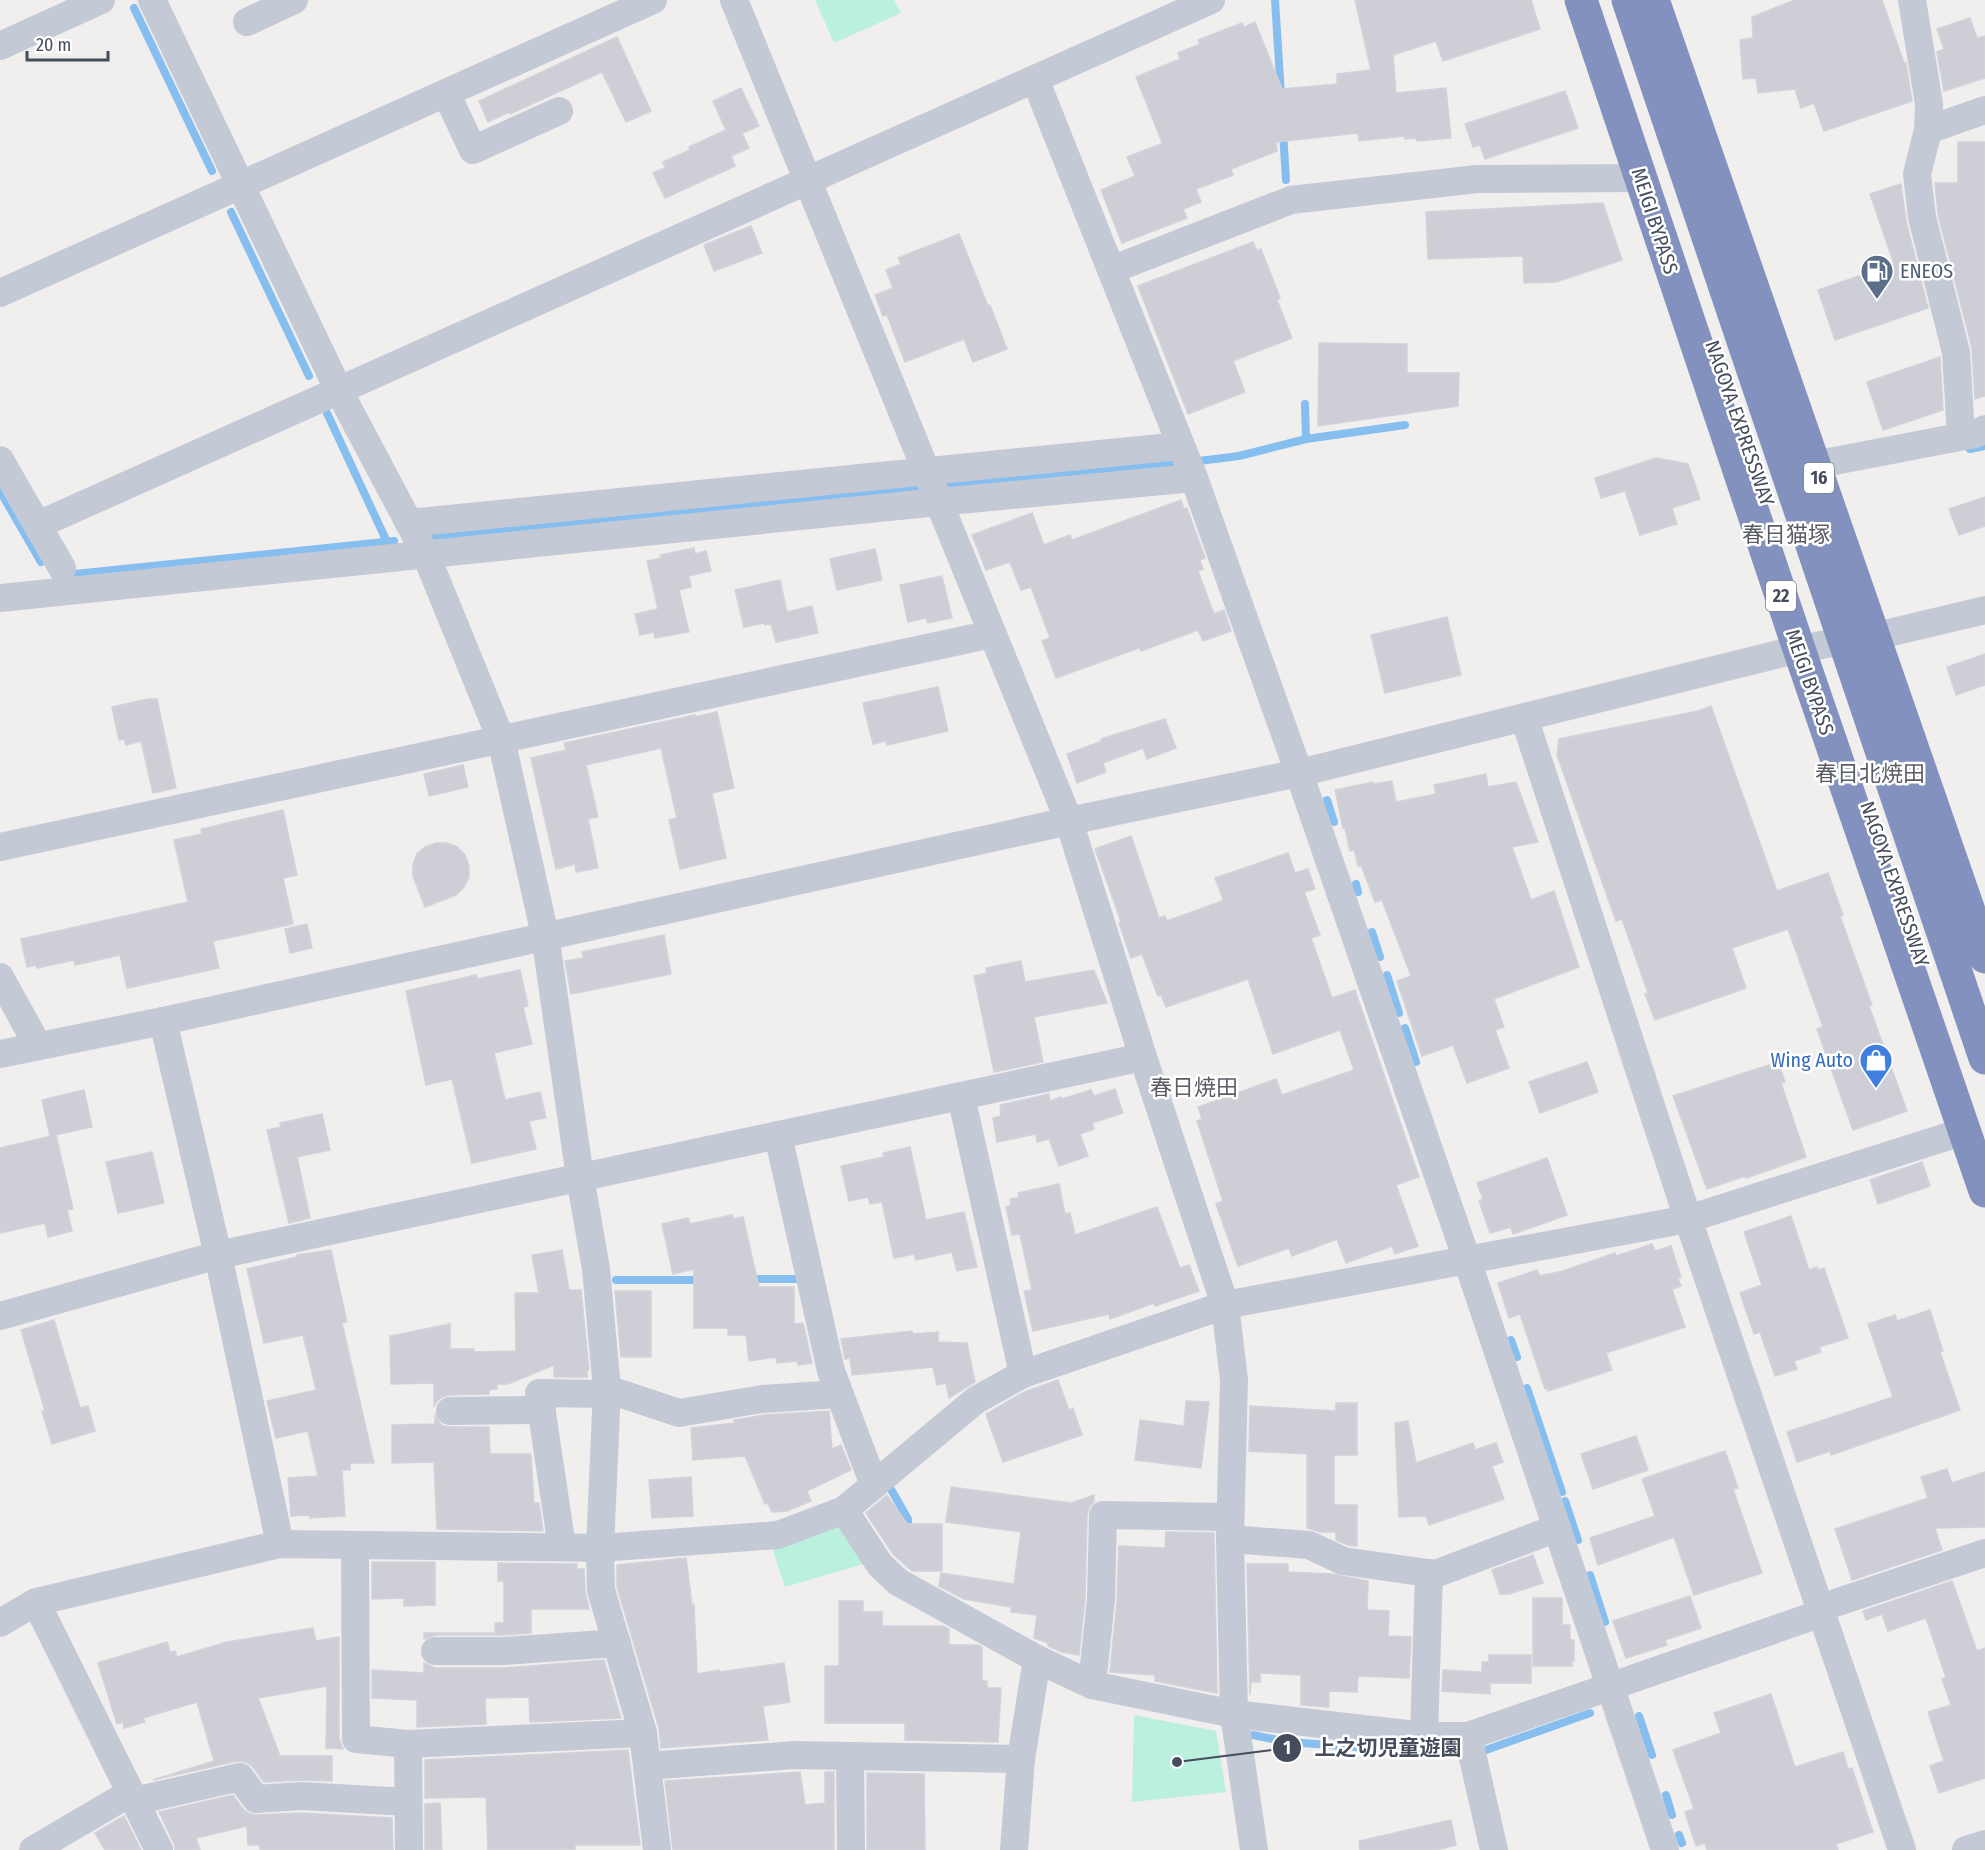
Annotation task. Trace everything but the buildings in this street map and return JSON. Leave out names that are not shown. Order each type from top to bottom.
[{"type":"highway","name":"MEIGI BYPASS","points":[[1581,0],[1799,649],[1975,1142],[1985,1191]]},
{"type":"highway","name":"NAGOYA EXPRESSWAY","points":[[1599,0],[1975,1142]]},
{"type":"highway","points":[[1628,0],[1985,1058]]},
{"type":"highway","name":"16","points":[[1653,0],[1985,957]]},
{"type":"highway","points":[[1664,0],[1985,926]]},
{"type":"street","points":[[0,46],[101,0]]},
{"type":"street","points":[[152,0],[339,391],[426,555],[501,739],[545,935],[580,1177],[596,1269],[607,1391],[600,1548],[601,1590],[643,1733],[657,1850]]},
{"type":"street","points":[[247,22],[294,0]]},
{"type":"street","points":[[0,293],[653,0]]},
{"type":"street","points":[[734,0],[1069,821],[1143,1057],[1225,1305],[1234,1380],[1230,1528],[1234,1714],[1254,1850]]},
{"type":"street","points":[[38,525],[1211,0]]},
{"type":"street","points":[[1824,463],[1973,433],[1956,352],[1922,217],[1917,174],[1928,130],[1929,104],[1912,0]]},
{"type":"street","points":[[1035,80],[1194,478],[1299,773],[1467,1260],[1665,1850]]},
{"type":"street","points":[[446,93],[473,150],[559,111]]},
{"type":"street","points":[[1928,130],[1985,110]]},
{"type":"street","points":[[1111,270],[1291,200],[1477,179],[1640,178]]},
{"type":"street","points":[[409,523],[1180,446]]},
{"type":"street","points":[[0,460],[62,568]]},
{"type":"street","points":[[0,598],[1194,478]]},
{"type":"street","points":[[0,1054],[163,1021],[545,935],[1299,773],[1799,649],[1884,634],[1985,610]]},
{"type":"street","points":[[0,847],[992,634]]},
{"type":"street","points":[[1524,717],[1688,1219],[1902,1850]]},
{"type":"street","points":[[0,977],[38,1046]]},
{"type":"street","points":[[163,1021],[218,1255],[280,1544]]},
{"type":"street","points":[[0,1316],[218,1255],[1143,1057]]},
{"type":"street","points":[[961,1096],[1023,1374]]},
{"type":"street","points":[[778,1135],[831,1371],[874,1485]]},
{"type":"street","points":[[0,1623],[36,1602],[280,1544],[600,1548],[778,1535],[844,1510],[976,1400],[1023,1374],[1225,1305],[1688,1219],[1975,1142]]},
{"type":"street","points":[[562,1547],[539,1393],[607,1391],[679,1413],[762,1399],[839,1394]]},
{"type":"street","points":[[450,1411],[542,1410]]},
{"type":"street","points":[[844,1510],[880,1565],[898,1582],[1037,1659],[1092,1685],[1234,1714],[1424,1736],[1468,1736],[1985,1553]]},
{"type":"street","points":[[1092,1685],[1101,1599],[1103,1515],[1230,1528],[1310,1545],[1342,1561],[1435,1574],[1557,1528]]},
{"type":"street","points":[[355,1545],[356,1739],[408,1744],[643,1733]]},
{"type":"street","points":[[1424,1736],[1429,1573]]},
{"type":"street","points":[[36,1602],[159,1850]]},
{"type":"street","points":[[435,1651],[504,1651],[617,1643]]},
{"type":"street","points":[[1014,1850],[1021,1759],[1037,1659]]},
{"type":"street","points":[[1468,1736],[1494,1850]]},
{"type":"street","points":[[408,1744],[409,1850]]},
{"type":"street","points":[[647,1766],[795,1755],[1021,1759]]},
{"type":"street","points":[[850,1756],[851,1850]]},
{"type":"street","points":[[33,1850],[132,1797],[240,1777],[256,1799],[301,1796],[408,1802]]},
{"type":"street","points":[[1966,1850],[1985,1844]]},
{"type":"green space","points":[[815,0],[894,0],[901,13],[834,43]]},
{"type":"green space","points":[[841,1522],[867,1563],[785,1587],[771,1545]]},
{"type":"green space","points":[[1134,1715],[1216,1731],[1226,1792],[1132,1802]]},
{"type":"waterway","points":[[1275,0],[1281,95]]},
{"type":"waterway","points":[[134,8],[212,171]]},
{"type":"waterway","points":[[1283,132],[1286,180]]},
{"type":"waterway","points":[[231,212],[309,376]]},
{"type":"waterway","points":[[1305,404],[1306,439]]},
{"type":"waterway","points":[[327,413],[387,542]]},
{"type":"waterway","points":[[1199,461],[1239,456],[1306,439],[1405,425]]},
{"type":"waterway","points":[[1970,449],[1985,446]]},
{"type":"waterway","points":[[944,487],[1179,463]]},
{"type":"waterway","points":[[434,537],[917,489]]},
{"type":"waterway","points":[[0,491],[41,562]]},
{"type":"waterway","points":[[65,575],[394,541]]},
{"type":"waterway","points":[[1327,800],[1334,822]]},
{"type":"waterway","points":[[1356,884],[1358,892]]},
{"type":"waterway","points":[[1372,932],[1380,957]]},
{"type":"waterway","points":[[1387,975],[1399,1013]]},
{"type":"waterway","points":[[1405,1028],[1416,1062]]},
{"type":"waterway","points":[[748,1279],[797,1279]]},
{"type":"waterway","points":[[616,1280],[705,1280]]},
{"type":"waterway","points":[[1511,1340],[1517,1357]]},
{"type":"waterway","points":[[1527,1388],[1562,1492]]},
{"type":"waterway","points":[[889,1486],[908,1519],[908,1534]]},
{"type":"waterway","points":[[1565,1501],[1578,1540]]},
{"type":"waterway","points":[[1590,1575],[1605,1622]]},
{"type":"waterway","points":[[1486,1750],[1590,1713]]},
{"type":"waterway","points":[[1639,1716],[1652,1755]]},
{"type":"waterway","points":[[1253,1735],[1288,1742],[1454,1754]]},
{"type":"waterway","points":[[1666,1795],[1672,1815]]},
{"type":"waterway","points":[[1679,1835],[1682,1843]]},
{"type":"place","name":"ENEOS","points":[[1877,300]]},
{"type":"place","name":"Wing Auto","points":[[1876,1089]]},
{"type":"place","name":"上之切児童遊園","points":[[1177,1762]]},
{"type":"district","name":"春日猫塚","points":[[1786,534]]},
{"type":"district","name":"春日北焼田","points":[[1870,773]]},
{"type":"district","name":"春日焼田","points":[[1194,1087]]}]
